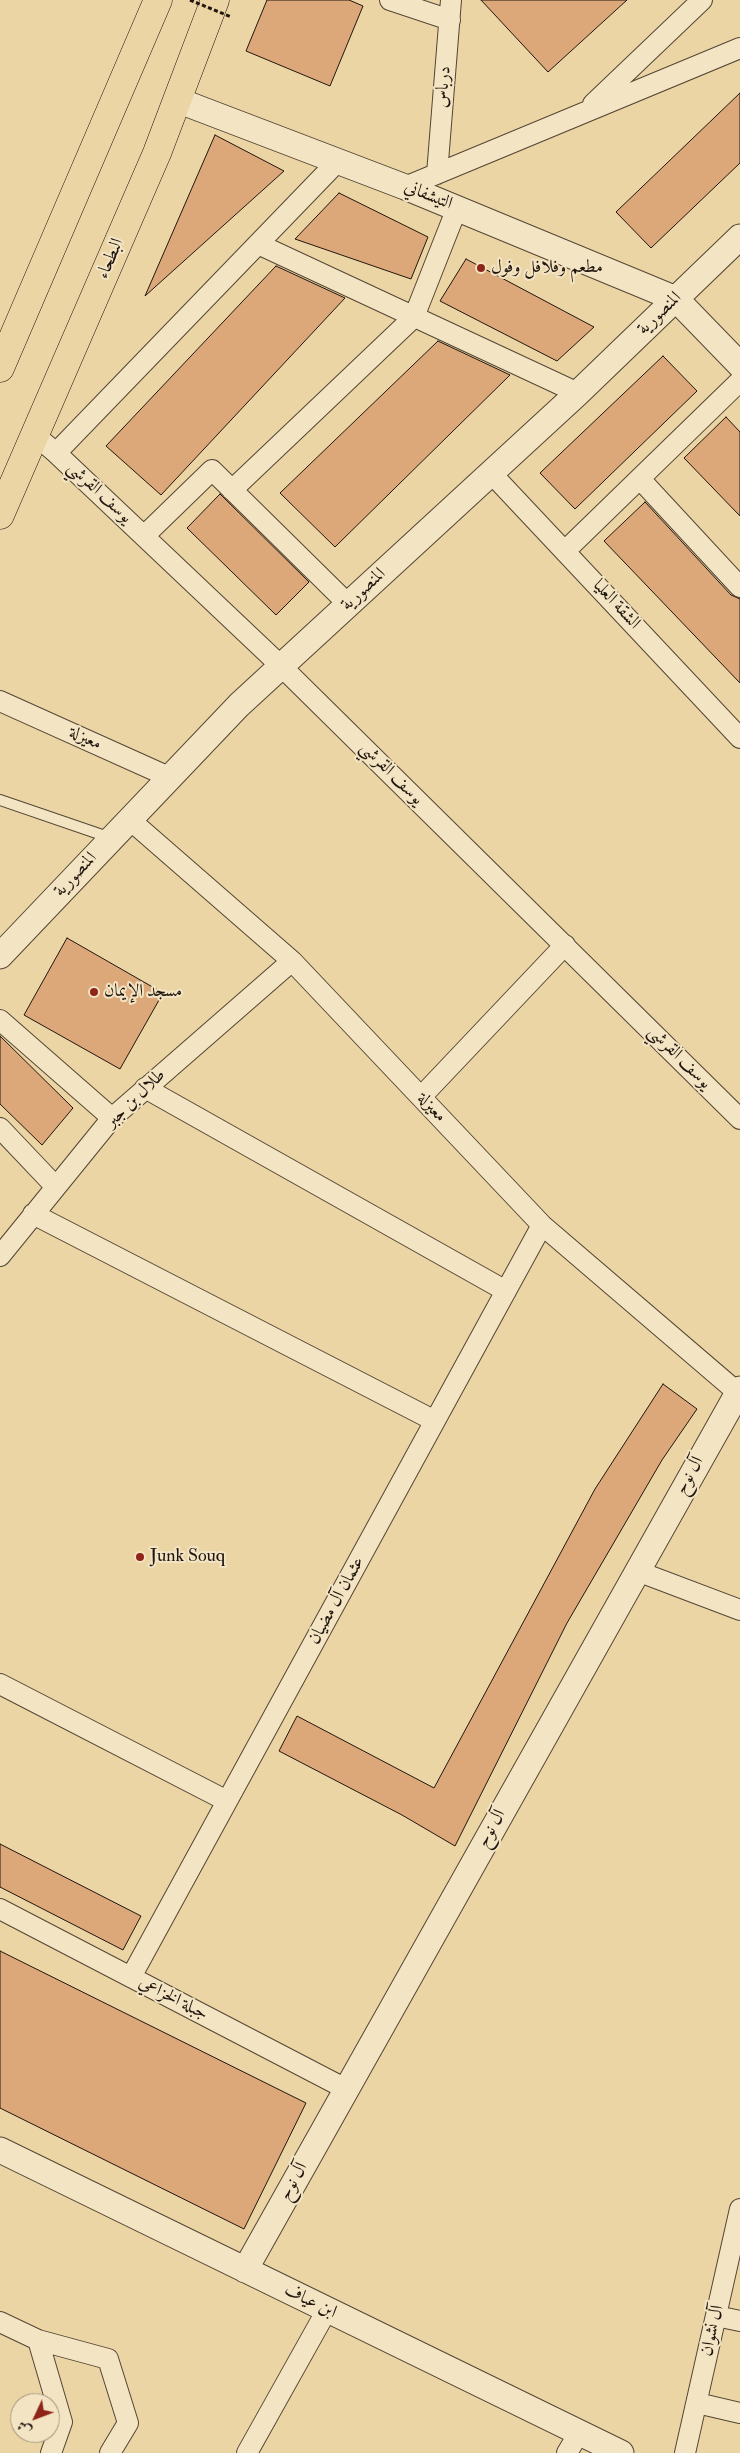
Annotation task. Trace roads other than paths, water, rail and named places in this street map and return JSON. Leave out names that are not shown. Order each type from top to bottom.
[{"type":"main road","points":[[0,368],[158,0]]},
{"type":"main road","name":"البطحاء","points":[[0,515],[157,153],[177,100],[223,8]]},
{"type":"street","points":[[390,0],[450,20]]},
{"type":"street","name":"درباس","points":[[437,174],[451,0]]},
{"type":"street","points":[[584,112],[702,0]]},
{"type":"street","points":[[405,187],[740,48]]},
{"type":"street","name":"التيشفاني","points":[[177,100],[405,187],[676,298]]},
{"type":"street","points":[[56,453],[338,161]]},
{"type":"street","points":[[232,490],[414,317],[457,208]]},
{"type":"street","name":"المنصورية","points":[[0,956],[239,705],[578,393],[740,236]]},
{"type":"street","points":[[258,244],[578,393]]},
{"type":"street","points":[[676,298],[740,365]]},
{"type":"street","points":[[565,551],[740,381]]},
{"type":"street","name":"يوسف القرشي","points":[[35,435],[281,666],[740,1119]]},
{"type":"street","points":[[144,536],[212,470],[348,604]]},
{"type":"street","name":"الشقة العليا","points":[[492,473],[740,738]]},
{"type":"street","points":[[640,479],[740,587]]},
{"type":"street","name":"معيزلة","points":[[0,701],[170,777]]},
{"type":"street","name":"معيزلة","points":[[129,819],[292,961],[542,1225],[738,1391]]},
{"type":"street","points":[[421,1097],[565,946]]},
{"type":"street","name":"طلال بن جبر","points":[[0,1256],[112,1118],[292,961]]},
{"type":"street","points":[[0,1020],[112,1118]]},
{"type":"street","points":[[145,1088],[506,1291]]},
{"type":"street","points":[[0,1128],[56,1187]]},
{"type":"street","points":[[33,1214],[435,1421]]},
{"type":"street","name":"عثمان آل مضيان","points":[[131,1977],[542,1225]]},
{"type":"street","name":"آل نوح","points":[[244,2270],[738,1391]]},
{"type":"street","points":[[637,1571],[740,1610]]},
{"type":"street","points":[[0,1684],[227,1801]]},
{"type":"street","name":"جبلة الخزاعي","points":[[0,1909],[346,2089]]},
{"type":"street","name":"ابن عياف","points":[[0,2150],[327,2310],[573,2443],[620,2453]]},
{"type":"street","name":"آل نشوان","points":[[685,2453],[739,2214]]},
{"type":"street","points":[[247,2453],[327,2310]]},
{"type":"street","points":[[716,2316],[740,2321]]},
{"type":"street","points":[[0,2322],[38,2340],[108,2359],[128,2423],[110,2453]]},
{"type":"street","points":[[38,2340],[62,2422],[51,2453]]},
{"type":"street","points":[[697,2403],[740,2413]]},
{"type":"lane","points":[[0,800],[112,838]]},
{"type":"place","name":"مطعم وفلافل وفول","points":[[481,268]]},
{"type":"place","name":"مسجد الإيمان","points":[[94,992]]},
{"type":"place","name":"Junk Souq","points":[[140,1557]]}]
